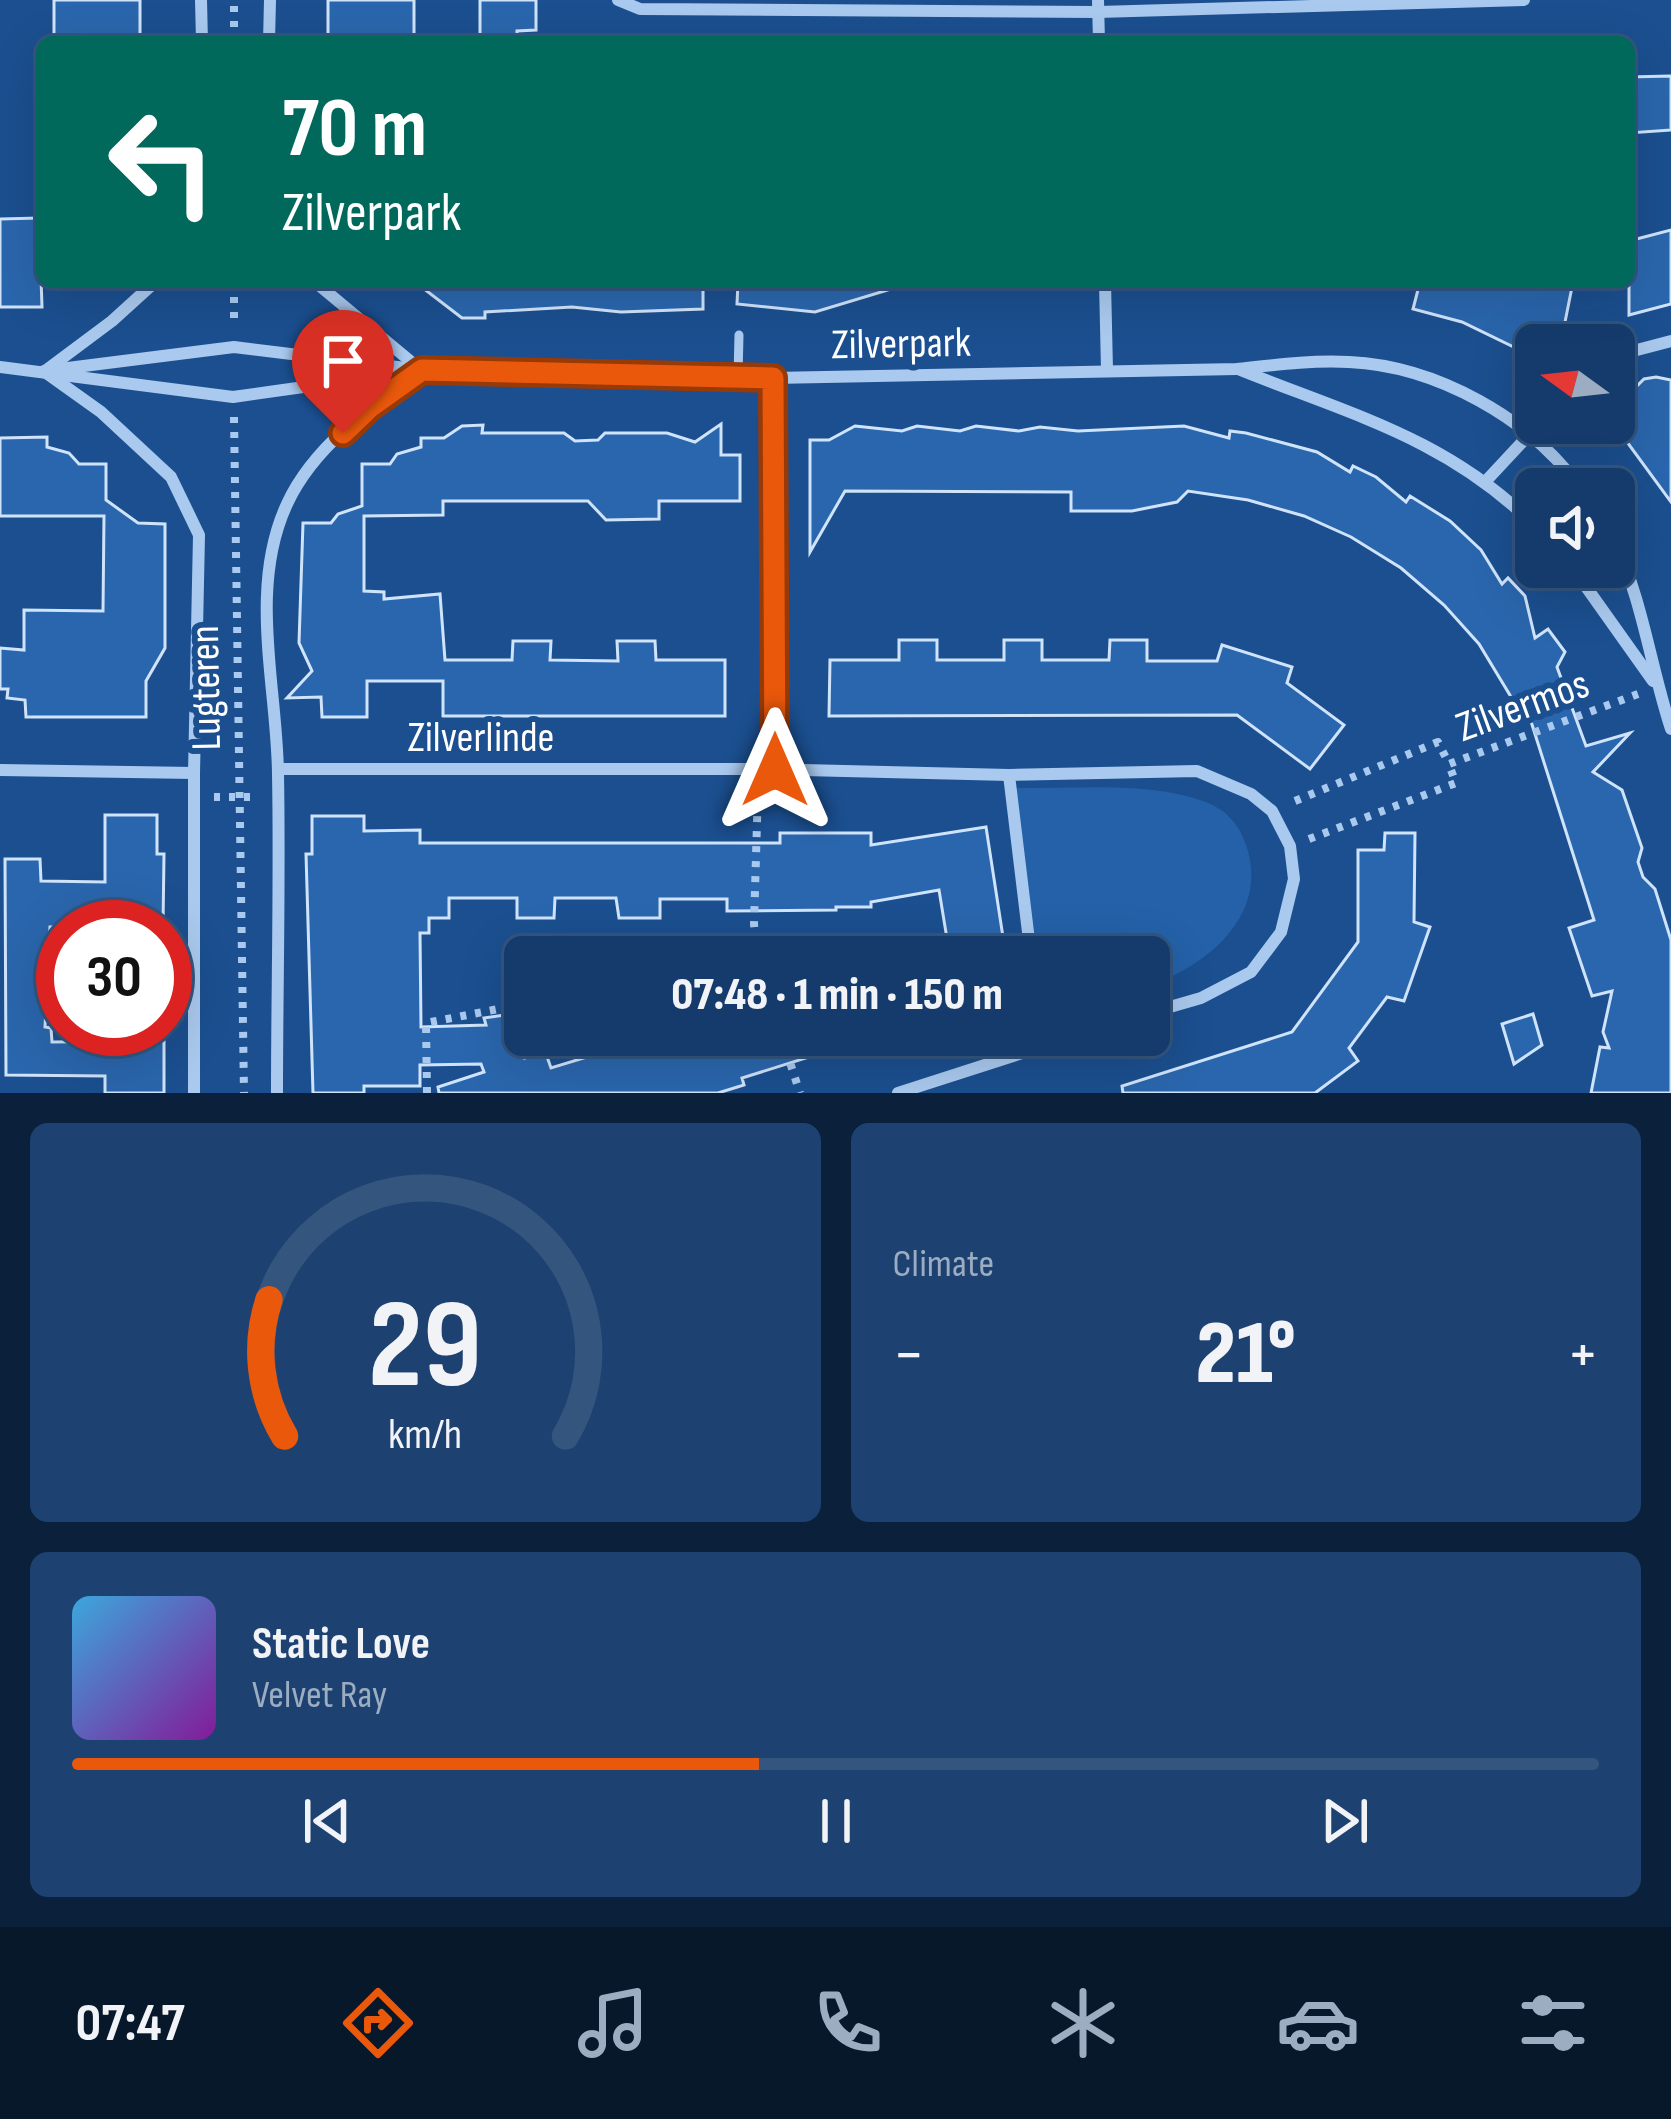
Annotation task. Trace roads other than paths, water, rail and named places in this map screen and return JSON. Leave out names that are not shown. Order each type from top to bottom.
[{"type":"street","points":[[201,0],[202,36]]},
{"type":"street","points":[[269,36],[270,0]]},
{"type":"street","points":[[618,0],[640,9],[1524,0]]},
{"type":"street","points":[[1098,6],[1099,36]]},
{"type":"street","points":[[148,288],[44,371],[101,412],[171,477],[199,535],[194,1093]]},
{"type":"street","points":[[277,1093],[278,769],[266,602],[274,537],[316,459],[370,407],[422,370],[322,288]]},
{"type":"street","points":[[1105,288],[1107,370]]},
{"type":"street","points":[[1635,350],[1671,341]]},
{"type":"street","name":"Zilverpark","points":[[44,371],[234,346],[422,370],[773,378],[1237,369],[1354,362],[1412,374],[1515,419]]},
{"type":"street","name":"Zilverpark","points":[[0,368],[233,397],[422,370]]},
{"type":"street","name":"Zilverpark","points":[[1237,369],[1389,426],[1485,482],[1515,508]]},
{"type":"street","points":[[767,770],[773,378]]},
{"type":"street","points":[[1485,482],[1521,444]]},
{"type":"street","name":"Zilverpark","points":[[1546,444],[1565,468]]},
{"type":"street","points":[[1587,588],[1658,687]]},
{"type":"street","points":[[1633,588],[1671,729]]},
{"type":"street","name":"Zilverlinde","points":[[278,769],[1009,775],[1197,772],[1251,794],[1272,811],[1290,846],[1294,879],[1281,932],[1251,972],[1201,998],[1170,1007]]},
{"type":"street","points":[[0,770],[194,773]]},
{"type":"street","points":[[1009,775],[1028,936]]},
{"type":"street","points":[[898,1093],[999,1056]]},
{"type":"lane","points":[[738,377],[739,335]]}]
